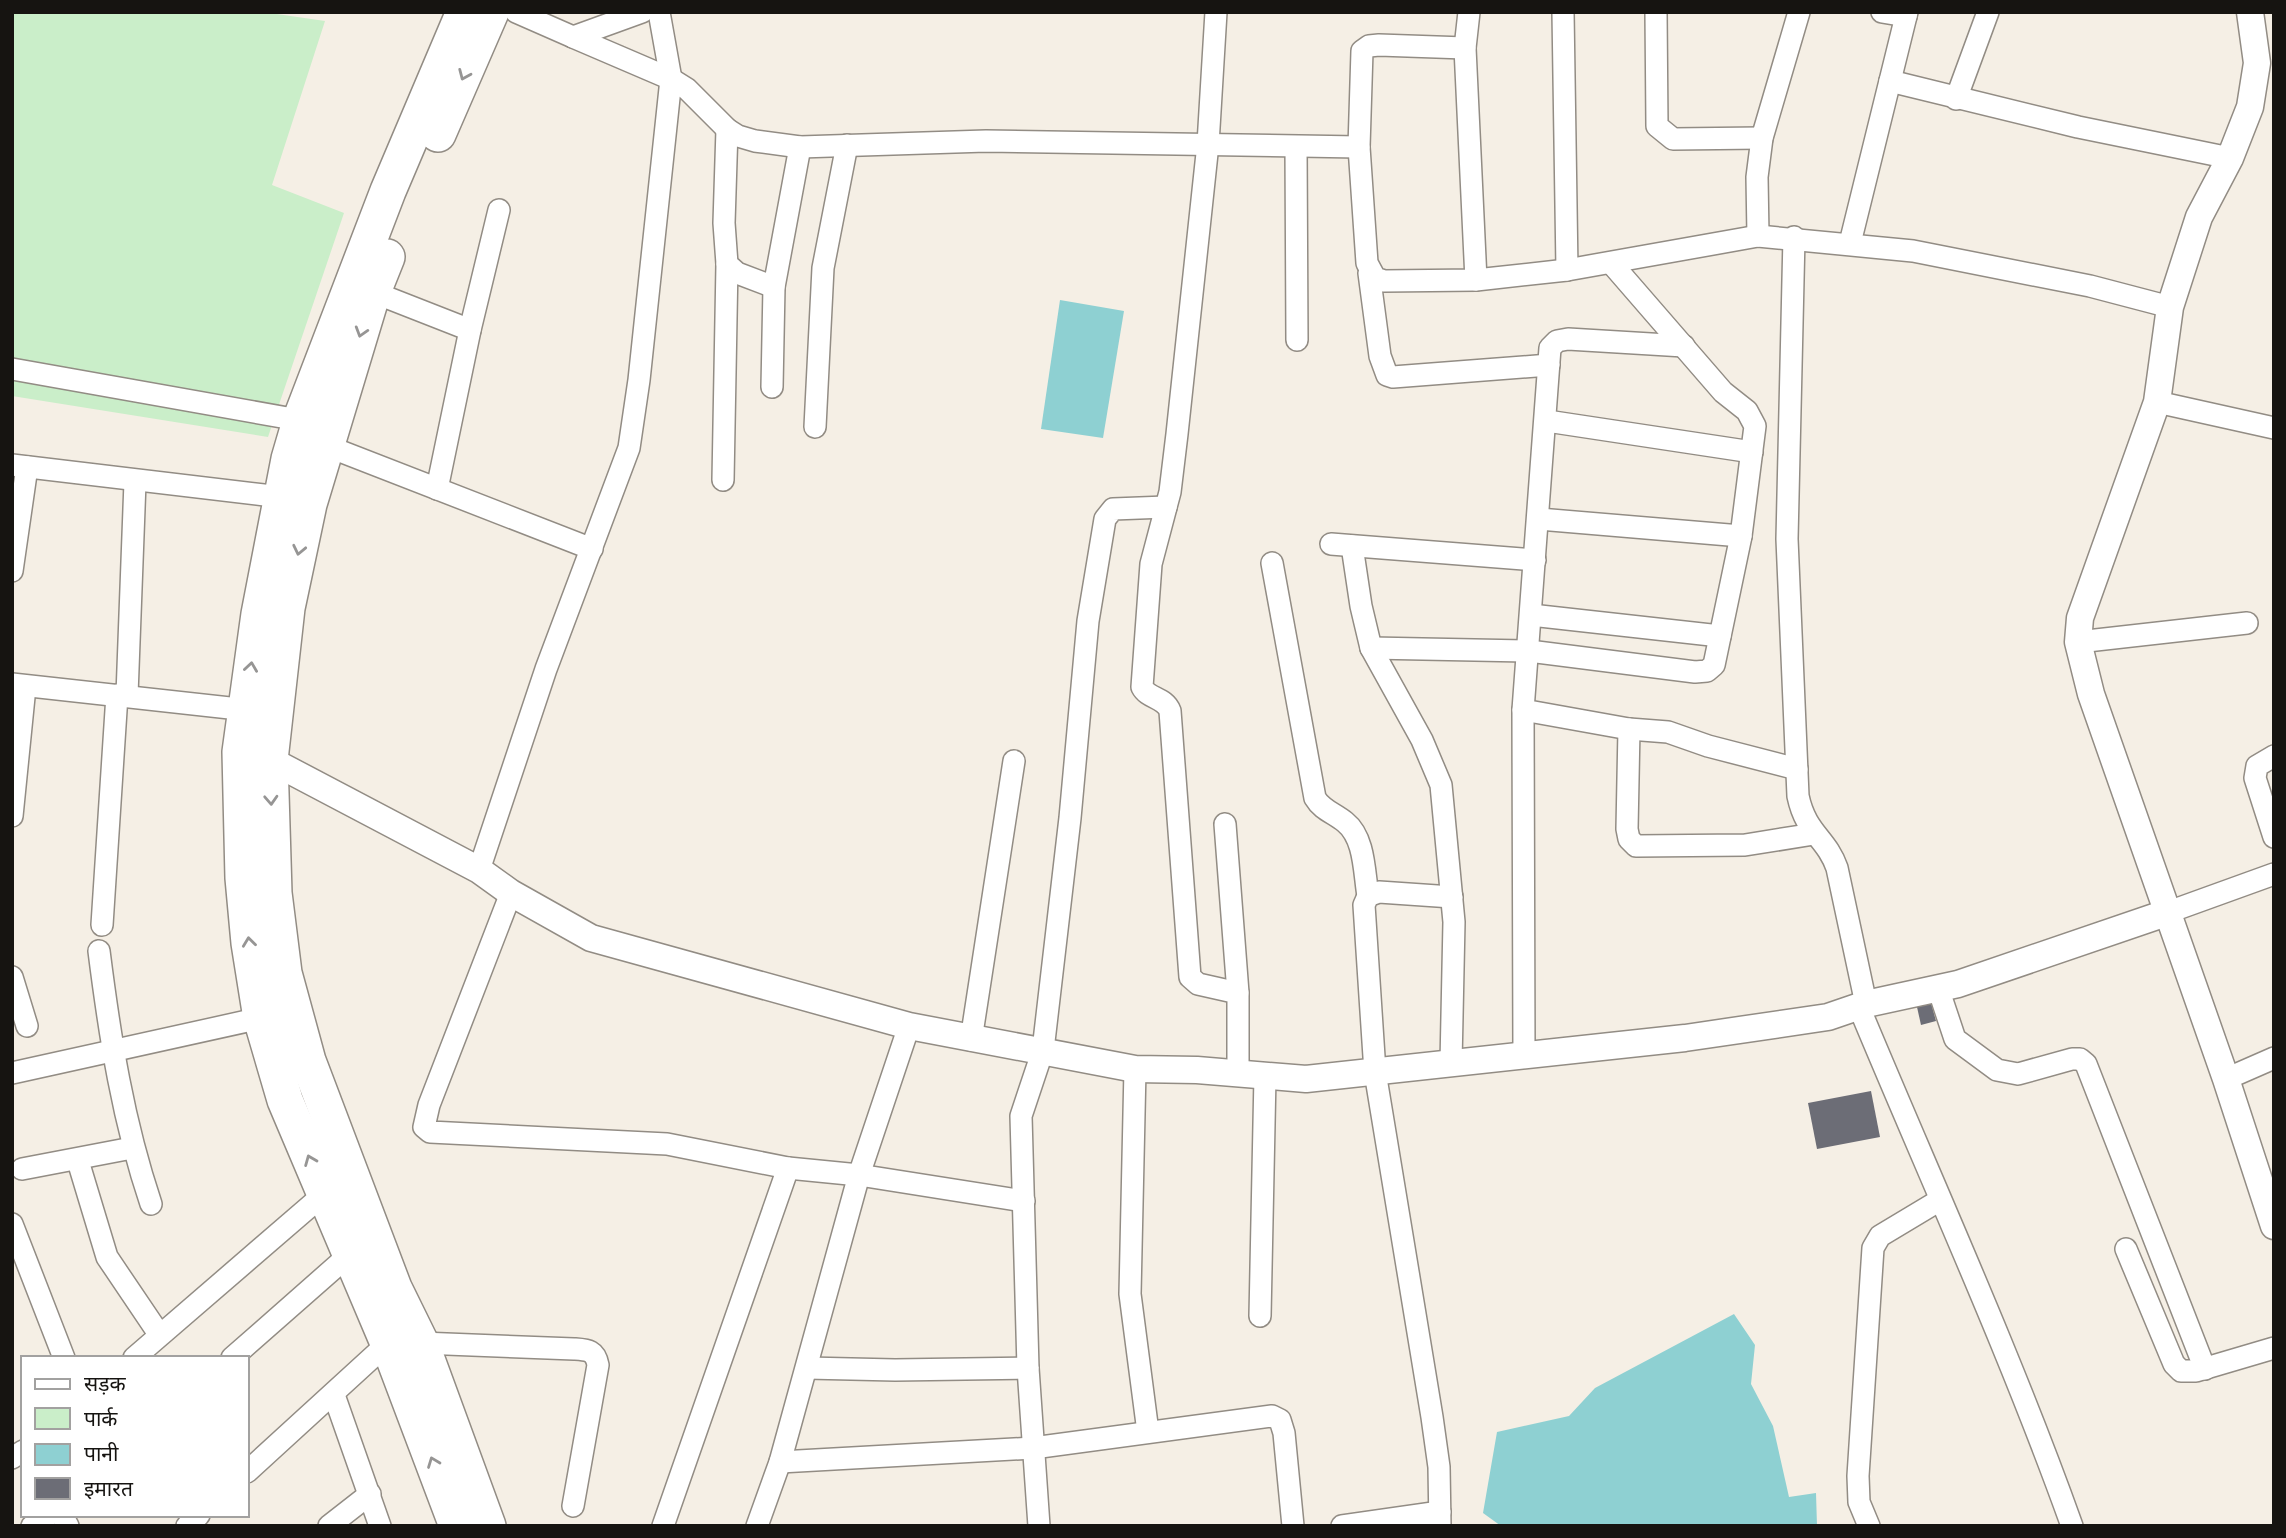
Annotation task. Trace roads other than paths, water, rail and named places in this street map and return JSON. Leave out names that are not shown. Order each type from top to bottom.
[{"type":"main road","points":[[260,711],[288,608],[309,504],[320,431],[388,191],[464,12]]},
{"type":"main road","points":[[457,1526],[404,1343],[394,1288],[337,1184],[285,1100],[261,1018],[248,943],[243,878],[260,711],[259,614],[281,497],[320,431],[373,292],[491,12]]},
{"type":"main road","points":[[255,756],[284,973],[337,1184],[349,1255],[404,1343],[488,1526]]},
{"type":"street","points":[[516,12],[671,79],[687,89],[727,129],[738,136],[755,141],[800,147],[986,141],[1359,147]]},
{"type":"street","points":[[573,37],[642,12]]},
{"type":"street","points":[[480,870],[546,669],[629,447],[671,79],[659,12]]},
{"type":"street","points":[[1216,12],[1208,144],[1179,420],[1167,507],[1150,573],[1142,687],[1145,692],[1164,701],[1170,711],[1190,977],[1198,984],[1238,993]]},
{"type":"street","points":[[1469,12],[1465,48],[1476,280]]},
{"type":"street","points":[[1563,12],[1567,270]]},
{"type":"street","points":[[1656,12],[1657,126],[1673,139],[1762,138]]},
{"type":"street","points":[[1758,236],[1757,177],[1762,138],[1799,12]]},
{"type":"street","points":[[1850,243],[1907,14],[1882,12]]},
{"type":"street","points":[[1956,99],[1987,12]]},
{"type":"street","points":[[2250,12],[2265,64],[2230,158],[2199,217],[2170,307],[2157,402],[2080,618],[2078,642],[2091,694],[2226,1079],[2274,1226]]},
{"type":"street","points":[[1465,48],[1379,45],[1369,46],[1362,51],[1359,147],[1369,273],[1380,355],[1387,375],[1393,377],[1549,365]]},
{"type":"street","points":[[1890,81],[1956,99],[2230,158]]},
{"type":"street","points":[[723,480],[727,129]]},
{"type":"street","points":[[815,427],[823,268],[847,145]]},
{"type":"street","points":[[772,387],[774,287],[800,147]]},
{"type":"street","points":[[1296,147],[1297,340]]},
{"type":"street","points":[[437,489],[470,330],[499,210]]},
{"type":"street","points":[[1369,273],[1384,281],[1476,280],[1612,264],[1758,236],[1794,237],[1913,251],[2091,286],[2170,307]]},
{"type":"street","points":[[1794,237],[1787,539],[1797,769],[1802,813],[1814,834],[1831,852],[1837,868],[1863,1006],[1940,1200],[1973,1271],[2072,1526]]},
{"type":"street","points":[[727,264],[737,273],[774,287]]},
{"type":"street","points":[[1371,648],[1529,651],[1695,672],[1707,671],[1714,665],[1741,536],[1755,426],[1751,416],[1723,392],[1612,264]]},
{"type":"street","points":[[373,292],[470,330]]},
{"type":"street","points":[[1524,1057],[1523,710],[1547,421],[1550,348],[1557,341],[1568,339],[1684,346]]},
{"type":"street","points":[[12,369],[320,431],[437,489],[592,549]]},
{"type":"street","points":[[2157,402],[2274,428]]},
{"type":"street","points":[[1547,421],[1752,452]]},
{"type":"street","points":[[12,571],[20,466],[135,482],[281,497]]},
{"type":"street","points":[[102,925],[122,695],[135,482]]},
{"type":"street","points":[[1039,1526],[1028,1368],[1021,1116],[1043,1050],[1070,818],[1088,621],[1105,519],[1114,509],[1167,507]]},
{"type":"street","points":[[1538,519],[1741,536]]},
{"type":"street","points":[[1451,1063],[1454,945],[1441,785],[1428,750],[1371,648],[1361,606],[1341,545],[1535,561]]},
{"type":"street","points":[[1272,563],[1315,797],[1324,809],[1348,824],[1356,835],[1368,896],[1364,905],[1375,1072],[1432,1418],[1440,1519],[1342,1526]]},
{"type":"street","points":[[1531,614],[1720,636]]},
{"type":"street","points":[[2078,642],[2247,623]]},
{"type":"street","points":[[12,816],[19,686],[260,711]]},
{"type":"street","points":[[1523,710],[1629,729],[1668,732],[1708,746],[1797,769]]},
{"type":"street","points":[[1629,729],[1627,829],[1629,839],[1636,846],[1745,845],[1814,834]]},
{"type":"street","points":[[255,756],[480,870],[511,893],[591,938],[909,1026],[971,1040],[1043,1050],[1135,1069],[1306,1079],[1524,1057],[1793,1024],[1938,988],[2166,913],[2274,874]]},
{"type":"street","points":[[2274,756],[2257,766],[2255,778],[2274,838]]},
{"type":"street","points":[[971,1040],[1014,761]]},
{"type":"street","points":[[1225,824],[1238,993],[1238,1074]]},
{"type":"street","points":[[1368,896],[1379,892],[1452,897]]},
{"type":"street","points":[[511,893],[429,1105],[424,1128],[430,1132],[667,1144],[788,1168],[859,1175],[1024,1201]]},
{"type":"street","points":[[99,951],[112,1052],[132,1148],[151,1204]]},
{"type":"street","points":[[12,977],[27,1026]]},
{"type":"street","points":[[1938,988],[1955,1039],[1997,1070],[2018,1074],[2072,1059],[2080,1059],[2086,1064],[2206,1368]]},
{"type":"street","points":[[12,1073],[261,1018]]},
{"type":"street","points":[[757,1526],[780,1462],[859,1175],[909,1026]]},
{"type":"street","points":[[2226,1079],[2274,1058]]},
{"type":"street","points":[[1135,1069],[1130,1294],[1148,1432]]},
{"type":"street","points":[[1260,1316],[1265,1076]]},
{"type":"street","points":[[22,1169],[78,1161],[132,1148]]},
{"type":"street","points":[[78,1161],[107,1257],[159,1334]]},
{"type":"street","points":[[663,1526],[788,1168]]},
{"type":"street","points":[[136,1356],[337,1184]]},
{"type":"street","points":[[1869,1526],[1859,1502],[1857,1476],[1873,1248],[1880,1236],[1940,1200]]},
{"type":"street","points":[[12,1224],[63,1356]]},
{"type":"street","points":[[2126,1249],[2174,1364],[2188,1373],[2274,1348]]},
{"type":"street","points":[[234,1356],[349,1255]]},
{"type":"street","points":[[248,1471],[334,1395],[404,1343],[574,1349],[591,1351],[596,1356],[598,1365],[573,1506]]},
{"type":"street","points":[[807,1368],[1028,1368]]},
{"type":"street","points":[[334,1395],[380,1526]]},
{"type":"street","points":[[780,1462],[1033,1448],[1260,1417],[1280,1420],[1284,1433],[1293,1526]]},
{"type":"street","points":[[329,1526],[370,1494]]},
{"type":"water","points":[[1060,300],[1124,311],[1103,438],[1041,429]]},
{"type":"water","points":[[1734,1314],[1755,1345],[1751,1384],[1773,1426],[1789,1497],[1816,1493],[1817,1526],[1501,1526],[1483,1513],[1497,1432],[1569,1416],[1595,1388]]}]
